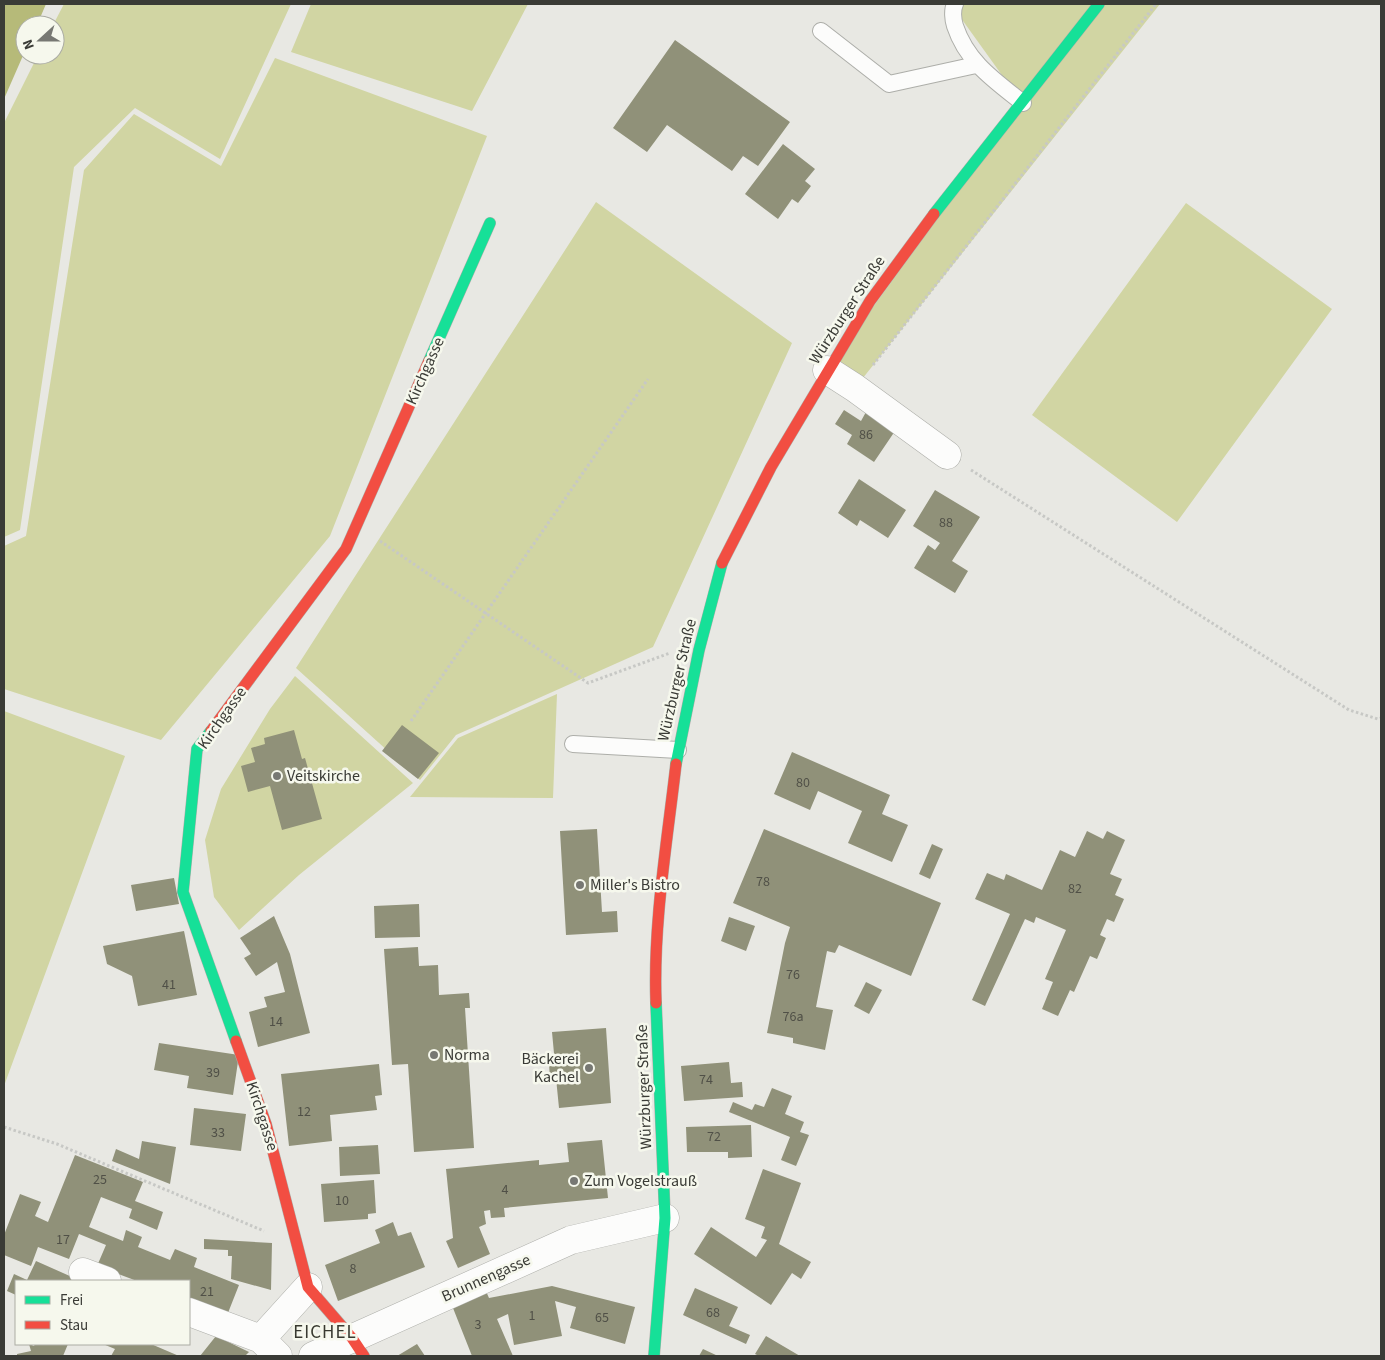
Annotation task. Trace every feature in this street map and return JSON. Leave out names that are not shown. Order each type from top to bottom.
[{"type":"main road","name":"Würzburger Straße","points":[[654,1356],[665,1218],[655,979],[662,880],[678,750],[701,641],[723,561],[771,466],[870,301],[925,225],[1099,4]]},
{"type":"main road","name":"Kirchgasse","points":[[358,1347],[308,1287],[266,1124],[183,892],[197,749],[346,549],[490,223]]},
{"type":"street","points":[[827,370],[947,455]]},
{"type":"street","name":"Brunnengasse","points":[[313,1356],[358,1347],[571,1240],[665,1218]]},
{"type":"street","points":[[190,1312],[269,1347],[308,1287]]},
{"type":"lane","points":[[955,4],[954,22],[958,36],[976,65],[1023,102]]},
{"type":"lane","points":[[822,31],[889,84],[976,65]]},
{"type":"lane","points":[[573,744],[678,750]]},
{"type":"path","points":[[855,388],[1156,4]]},
{"type":"path","points":[[411,721],[648,379]]},
{"type":"path","points":[[947,455],[1349,710],[1378,719],[1381,718]]},
{"type":"path","points":[[357,525],[588,683],[701,641]]},
{"type":"path","points":[[4,1127],[57,1144],[297,1245]]},
{"type":"shaded area","points":[[4,4],[46,4],[41,15],[15,15],[15,65],[19,65],[4,99]]},
{"type":"shaded area","points":[[64,4],[291,4],[220,159],[135,108],[74,167],[20,530],[4,537],[4,123],[33,65],[65,65],[65,15],[58,15]]},
{"type":"shaded area","points":[[311,4],[528,4],[472,111],[291,52]]},
{"type":"shaded area","points":[[955,4],[1160,4],[855,388],[827,370],[1022,103],[953,7]]},
{"type":"shaded area","points":[[275,58],[487,136],[330,536],[161,740],[4,689],[4,546],[26,536],[84,170],[134,114],[221,166]]},
{"type":"shaded area","points":[[596,202],[792,343],[653,647],[456,735],[420,780],[296,668]]},
{"type":"shaded area","points":[[1186,203],[1332,309],[1177,522],[1032,415]]},
{"type":"shaded area","points":[[295,676],[413,783],[299,875],[239,930],[214,897],[205,840],[221,789],[270,709]]},
{"type":"shaded area","points":[[557,694],[553,798],[410,797],[458,738]]},
{"type":"shaded area","points":[[4,711],[125,756],[4,1086]]},
{"type":"building","points":[[675,40],[790,122],[758,166],[743,156],[732,171],[667,125],[647,152],[613,128]]},
{"type":"building","points":[[783,144],[815,169],[805,181],[811,186],[798,203],[792,199],[778,219],[745,194]]},
{"type":"building","points":[[844,410],[861,421],[866,412],[895,431],[874,462],[847,444],[852,435],[835,424]]},
{"type":"building","points":[[859,479],[906,510],[888,538],[860,520],[857,526],[838,513]]},
{"type":"building","points":[[935,490],[980,517],[952,561],[968,571],[955,593],[914,568],[928,545],[935,550],[940,543],[913,526]]},
{"type":"building","points":[[402,725],[439,753],[418,779],[382,751]]},
{"type":"building","name":"Veitskirche","points":[[294,730],[302,759],[305,758],[322,819],[282,830],[270,786],[248,792],[241,766],[255,762],[251,748],[265,744],[264,738]]},
{"type":"building","points":[[792,752],[890,795],[882,814],[908,825],[892,862],[848,843],[862,811],[818,791],[810,810],[774,794]]},
{"type":"building","points":[[597,829],[602,912],[617,911],[618,932],[566,935],[560,831]]},
{"type":"building","points":[[764,829],[941,903],[911,976],[839,945],[835,953],[827,951],[816,1007],[833,1010],[825,1050],[793,1043],[793,1038],[767,1033],[790,927],[733,903]]},
{"type":"building","points":[[1087,831],[1103,839],[1107,831],[1125,840],[1110,874],[1122,879],[1115,895],[1124,899],[1114,922],[1107,919],[1100,935],[1106,938],[1097,959],[1090,956],[1074,992],[1070,990],[1058,1016],[1042,1009],[1053,982],[1045,979],[1066,930],[1036,917],[1034,923],[1025,919],[985,1006],[972,1000],[1010,914],[975,899],[987,873],[1004,880],[1006,874],[1042,890],[1060,850],[1075,857]]},
{"type":"building","points":[[932,844],[943,849],[930,879],[919,874]]},
{"type":"building","points":[[174,878],[179,904],[136,911],[131,885]]},
{"type":"building","points":[[419,904],[420,937],[375,938],[374,906]]},
{"type":"building","points":[[274,916],[290,954],[310,1033],[258,1047],[249,1012],[267,1007],[264,997],[285,992],[277,962],[256,976],[244,958],[251,954],[240,938]]},
{"type":"building","points":[[729,917],[755,926],[746,951],[721,941]]},
{"type":"building","points":[[184,931],[197,995],[138,1006],[132,976],[107,964],[103,946]]},
{"type":"building","points":[[418,947],[419,966],[438,965],[439,995],[469,993],[470,1008],[465,1008],[474,1148],[414,1152],[408,1064],[392,1065],[384,949]]},
{"type":"building","points":[[866,982],[882,990],[869,1014],[854,1006]]},
{"type":"building","points":[[606,1028],[611,1103],[559,1108],[556,1078],[550,1078],[549,1064],[555,1064],[552,1032]]},
{"type":"building","points":[[159,1043],[239,1055],[233,1095],[187,1088],[189,1076],[154,1070]]},
{"type":"building","points":[[729,1062],[731,1083],[742,1082],[743,1097],[684,1101],[681,1066]]},
{"type":"building","points":[[379,1064],[382,1095],[375,1096],[377,1110],[330,1115],[332,1141],[289,1146],[281,1074]]},
{"type":"building","points":[[772,1088],[792,1096],[785,1114],[804,1122],[800,1132],[809,1135],[796,1166],[781,1160],[790,1137],[729,1112],[733,1102],[752,1110],[755,1104],[764,1107]]},
{"type":"building","points":[[194,1108],[246,1114],[241,1151],[190,1145]]},
{"type":"building","points":[[751,1125],[752,1157],[728,1158],[728,1152],[687,1152],[686,1127]]},
{"type":"building","points":[[602,1140],[608,1198],[504,1208],[505,1217],[491,1218],[490,1210],[484,1211],[486,1224],[479,1227],[490,1254],[458,1268],[446,1241],[453,1238],[446,1169],[539,1160],[539,1165],[569,1162],[567,1143]]},
{"type":"building","points":[[142,1141],[176,1147],[170,1184],[112,1161],[116,1149],[139,1159]]},
{"type":"building","points":[[378,1145],[380,1174],[340,1176],[339,1147]]},
{"type":"building","points":[[75,1155],[143,1182],[135,1201],[163,1212],[157,1230],[129,1218],[132,1209],[101,1197],[89,1227],[123,1241],[126,1230],[142,1237],[138,1247],[170,1260],[175,1249],[197,1258],[194,1267],[239,1285],[224,1323],[190,1309],[190,1280],[134,1280],[97,1266],[106,1245],[79,1234],[69,1259],[38,1247],[31,1266],[4,1255],[4,1235],[20,1194],[41,1202],[35,1216],[48,1222]]},
{"type":"building","points":[[763,1169],[801,1183],[779,1244],[811,1262],[801,1279],[792,1273],[771,1305],[694,1254],[711,1227],[756,1257],[767,1240],[761,1238],[765,1227],[745,1219]]},
{"type":"building","points":[[374,1180],[376,1213],[368,1214],[368,1219],[324,1222],[321,1184]]},
{"type":"building","points":[[393,1222],[398,1236],[411,1232],[425,1267],[338,1301],[325,1265],[380,1243],[375,1230]]},
{"type":"building","points":[[204,1239],[272,1243],[271,1290],[231,1279],[232,1256],[228,1256],[228,1250],[204,1249]]},
{"type":"building","points":[[36,1261],[79,1280],[27,1280]]},
{"type":"building","points":[[14,1274],[27,1280],[15,1280],[15,1295],[7,1291]]},
{"type":"building","points":[[552,1286],[635,1307],[625,1344],[570,1328],[576,1307],[555,1301],[562,1336],[514,1345],[508,1314],[497,1319],[513,1356],[472,1356],[451,1303],[485,1289],[489,1298]]},
{"type":"building","points":[[695,1288],[738,1307],[729,1326],[750,1335],[746,1344],[683,1315]]},
{"type":"building","points":[[216,1336],[249,1352],[245,1356],[200,1356]]},
{"type":"building","points":[[766,1336],[800,1356],[759,1356],[755,1354]]},
{"type":"building","points":[[417,1344],[425,1356],[397,1356]]},
{"type":"building","points":[[29,1345],[68,1345],[63,1356],[17,1356],[17,1354],[31,1351]]},
{"type":"building","points":[[105,1345],[153,1345],[179,1356],[111,1356],[115,1349]]},
{"type":"building","points":[[703,1349],[718,1356],[699,1356]]},
{"type":"traffic: fast","points":[[934,214],[1099,4]]},
{"type":"traffic: fast","points":[[429,361],[490,223]]},
{"type":"traffic: fast","points":[[676,764],[699,650],[722,563]]},
{"type":"traffic: fast","points":[[211,731],[197,749],[183,892],[236,1041]]},
{"type":"traffic: fast","points":[[654,1356],[665,1218],[656,1003]]},
{"type":"traffic: jam","points":[[722,563],[771,467],[870,301],[934,214]]},
{"type":"traffic: jam","points":[[211,731],[346,549],[429,361]]},
{"type":"traffic: jam","points":[[656,1003],[659,913],[676,764]]},
{"type":"traffic: jam","points":[[236,1041],[266,1124],[308,1287],[352,1338],[364,1356]]},
{"type":"place","name":"Veitskirche","points":[[277,776]]},
{"type":"place","name":"Miller's Bistro","points":[[580,885]]},
{"type":"place","name":"Norma","points":[[434,1055]]},
{"type":"place","name":"Bäckerei Kachel","points":[[589,1068]]},
{"type":"place","name":"Zum Vogelstrauß","points":[[574,1181]]},
{"type":"district","name":"EICHEL","points":[[325,1332]]}]
